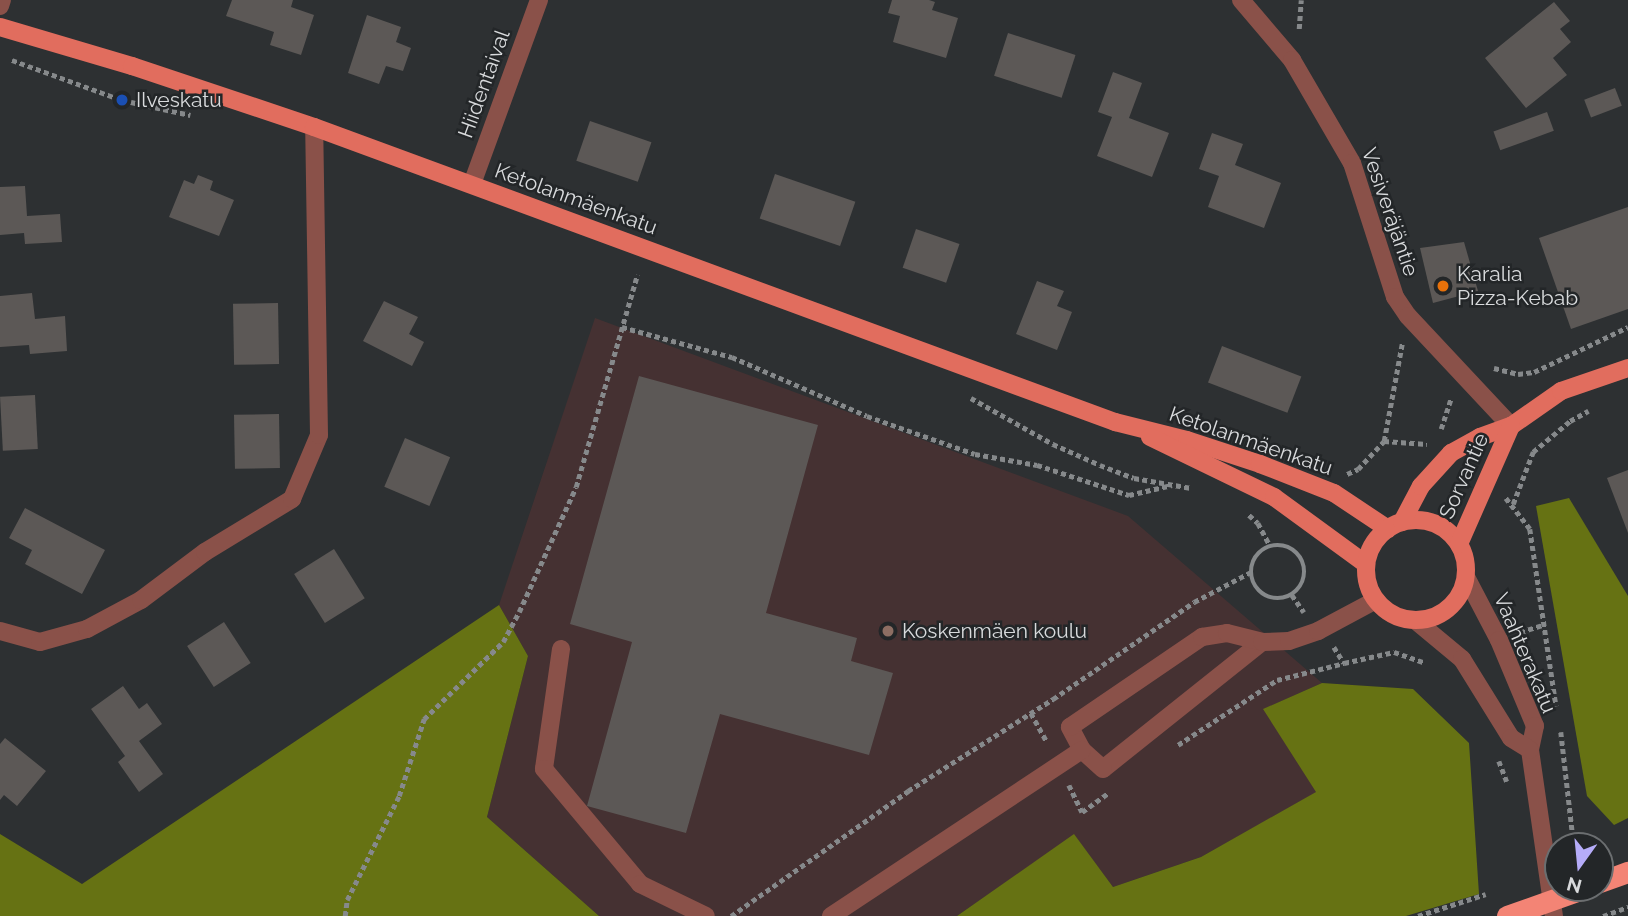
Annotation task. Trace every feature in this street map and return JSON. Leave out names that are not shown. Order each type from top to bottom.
[{"type":"highway","points":[[1507,916],[1546,902]]},
{"type":"main road","name":"Ketolanmäenkatu","points":[[0,27],[132,66],[314,127],[1132,427],[1187,440],[1334,493],[1395,526]]},
{"type":"main road","name":"Sorvantie","points":[[1395,526],[1421,486],[1451,453],[1480,437],[1511,426],[1561,391],[1628,368]]},
{"type":"main road","name":"Sorvantie","points":[[1459,544],[1511,426]]},
{"type":"main road","name":"Ketolanmäenkatu","points":[[1132,427],[1182,455],[1229,474],[1274,498],[1315,524],[1366,564]]},
{"type":"main road","points":[[1418,520],[1435,524],[1449,532],[1459,544],[1464,554],[1466,577],[1454,603],[1429,618],[1415,620],[1393,614],[1376,600],[1367,580],[1366,564],[1377,538],[1395,526],[1418,520]]},
{"type":"street","points":[[0,6],[2,0]]},
{"type":"street","name":"Hiidentaival","points":[[472,184],[539,0]]},
{"type":"street","name":"Vesiveräjäntie","points":[[1241,0],[1292,60],[1352,163],[1395,297],[1408,316],[1511,426]]},
{"type":"street","points":[[0,631],[40,642],[87,629],[141,600],[205,552],[292,499],[319,435],[314,127]]},
{"type":"street","name":"Vaahterakatu","points":[[1466,577],[1499,640],[1535,726],[1530,750],[1554,916]]},
{"type":"street","points":[[1262,642],[1103,769],[1082,750],[1070,727],[1202,637],[1227,634],[1262,642],[1289,641],[1318,631],[1376,600]]},
{"type":"street","points":[[1415,620],[1462,659],[1511,738],[1530,750]]},
{"type":"street","points":[[561,649],[544,769],[640,884],[706,916]]},
{"type":"street","points":[[831,916],[1082,750]]},
{"type":"path","points":[[0,55],[121,100],[200,117]]},
{"type":"path","points":[[624,270],[649,279]]},
{"type":"path","points":[[345,916],[347,900],[399,796],[424,719],[503,642],[576,487],[637,275]]},
{"type":"path","points":[[1334,493],[1342,477],[1357,469],[1384,441],[1408,316]]},
{"type":"path","points":[[622,327],[732,357],[867,416],[975,454],[1037,465],[1129,495],[1177,484]]},
{"type":"path","points":[[1437,434],[1444,424],[1448,401],[1484,364],[1518,374],[1534,372],[1628,327]]},
{"type":"path","points":[[959,393],[1100,465],[1134,478],[1198,490]]},
{"type":"path","points":[[1557,713],[1530,529],[1513,505],[1533,452],[1570,421],[1599,404]]},
{"type":"path","points":[[1384,441],[1431,444]]},
{"type":"path","points":[[1239,506],[1258,523],[1270,546]]},
{"type":"path","points":[[1294,550],[1315,524]]},
{"type":"path","points":[[1279,545],[1294,550],[1301,557],[1305,573],[1299,590],[1292,595],[1268,598],[1255,587],[1251,572],[1256,556],[1270,546],[1279,545]]},
{"type":"path","points":[[731,916],[908,791],[1053,699],[1194,602],[1251,572]]},
{"type":"path","points":[[1292,595],[1345,663],[1394,652],[1419,660],[1428,666]]},
{"type":"path","points":[[1559,725],[1572,832]]},
{"type":"path","points":[[1497,757],[1507,784]]},
{"type":"path","points":[[1418,916],[1486,894]]},
{"type":"path","points":[[1603,916],[1628,907]]},
{"type":"shaded area","name":"Koskenmäen koulu","points":[[595,318],[1128,516],[1322,683],[1264,709],[1317,792],[1201,857],[1113,887],[1074,835],[957,916],[599,916],[487,817],[528,656],[499,605]]},
{"type":"green space","points":[[1569,498],[1628,596],[1628,818],[1614,825],[1587,796],[1536,506]]},
{"type":"green space","points":[[499,605],[528,656],[487,817],[599,916],[0,916],[0,834],[82,884]]},
{"type":"green space","points":[[1322,683],[1413,689],[1469,743],[1479,894],[1406,916],[957,916],[1074,834],[1113,887],[1201,857],[1316,792],[1263,709]]},
{"type":"building","points":[[232,0],[293,0],[291,7],[314,15],[301,55],[270,45],[274,32],[226,16]]},
{"type":"building","points":[[892,0],[929,0],[935,2],[932,10],[958,18],[946,58],[893,42],[900,16],[888,13]]},
{"type":"building","points":[[1554,2],[1570,21],[1560,29],[1571,42],[1553,58],[1567,75],[1526,108],[1485,58]]},
{"type":"building","points":[[367,15],[401,27],[396,42],[411,48],[403,71],[386,66],[379,84],[348,73]]},
{"type":"building","points":[[1008,33],[1076,55],[1062,98],[994,76]]},
{"type":"building","points":[[1113,72],[1142,83],[1129,118],[1169,133],[1152,177],[1097,156],[1112,117],[1098,112]]},
{"type":"building","points":[[1615,88],[1622,106],[1591,118],[1584,100]]},
{"type":"building","points":[[1547,112],[1554,131],[1500,150],[1493,131]]},
{"type":"building","points":[[590,121],[651,142],[638,182],[576,161]]},
{"type":"building","points":[[1212,133],[1243,144],[1235,165],[1281,183],[1264,228],[1208,207],[1219,176],[1199,169]]},
{"type":"building","points":[[775,174],[855,202],[840,246],[760,218]]},
{"type":"building","points":[[198,175],[213,181],[210,190],[234,200],[219,236],[169,217],[184,180],[194,184]]},
{"type":"building","points":[[25,186],[27,216],[60,214],[62,242],[25,244],[24,233],[0,235],[0,187]]},
{"type":"building","points":[[1628,207],[1628,309],[1571,329],[1539,238]]},
{"type":"building","points":[[916,229],[959,244],[946,283],[903,268]]},
{"type":"building","points":[[1464,242],[1478,291],[1433,303],[1420,248]]},
{"type":"building","points":[[1037,281],[1064,291],[1057,306],[1072,312],[1057,350],[1016,334]]},
{"type":"building","points":[[32,293],[35,319],[65,316],[67,351],[30,354],[29,345],[0,347],[0,296]]},
{"type":"building","points":[[384,301],[418,317],[409,334],[424,342],[412,366],[363,341]]},
{"type":"building","points":[[278,303],[279,364],[234,365],[233,304]]},
{"type":"building","points":[[1222,346],[1301,376],[1287,413],[1208,382]]},
{"type":"building","points":[[639,376],[818,425],[766,613],[857,638],[851,661],[893,673],[869,755],[720,714],[686,833],[587,806],[632,642],[570,624]]},
{"type":"building","points":[[35,395],[38,449],[3,451],[0,397]]},
{"type":"building","points":[[279,414],[280,468],[235,469],[234,415]]},
{"type":"building","points":[[405,438],[450,457],[429,506],[384,487]]},
{"type":"building","points":[[1628,470],[1628,533],[1607,478]]},
{"type":"building","points":[[25,508],[105,550],[82,594],[25,564],[32,550],[9,538]]},
{"type":"building","points":[[334,549],[365,598],[325,623],[294,574]]},
{"type":"building","points":[[224,622],[251,663],[214,687],[187,646]]},
{"type":"building","points":[[123,686],[139,709],[147,703],[162,724],[139,741],[163,774],[139,792],[118,762],[125,756],[91,709]]},
{"type":"building","points":[[5,738],[46,771],[17,806],[4,795],[0,800],[0,744]]},
{"type":"place","name":"Ilveskatu","points":[[122,100]]},
{"type":"place","name":"Karalia Pizza-Kebab","points":[[1443,286]]},
{"type":"place","name":"Koskenmäen koulu","points":[[888,631]]}]
